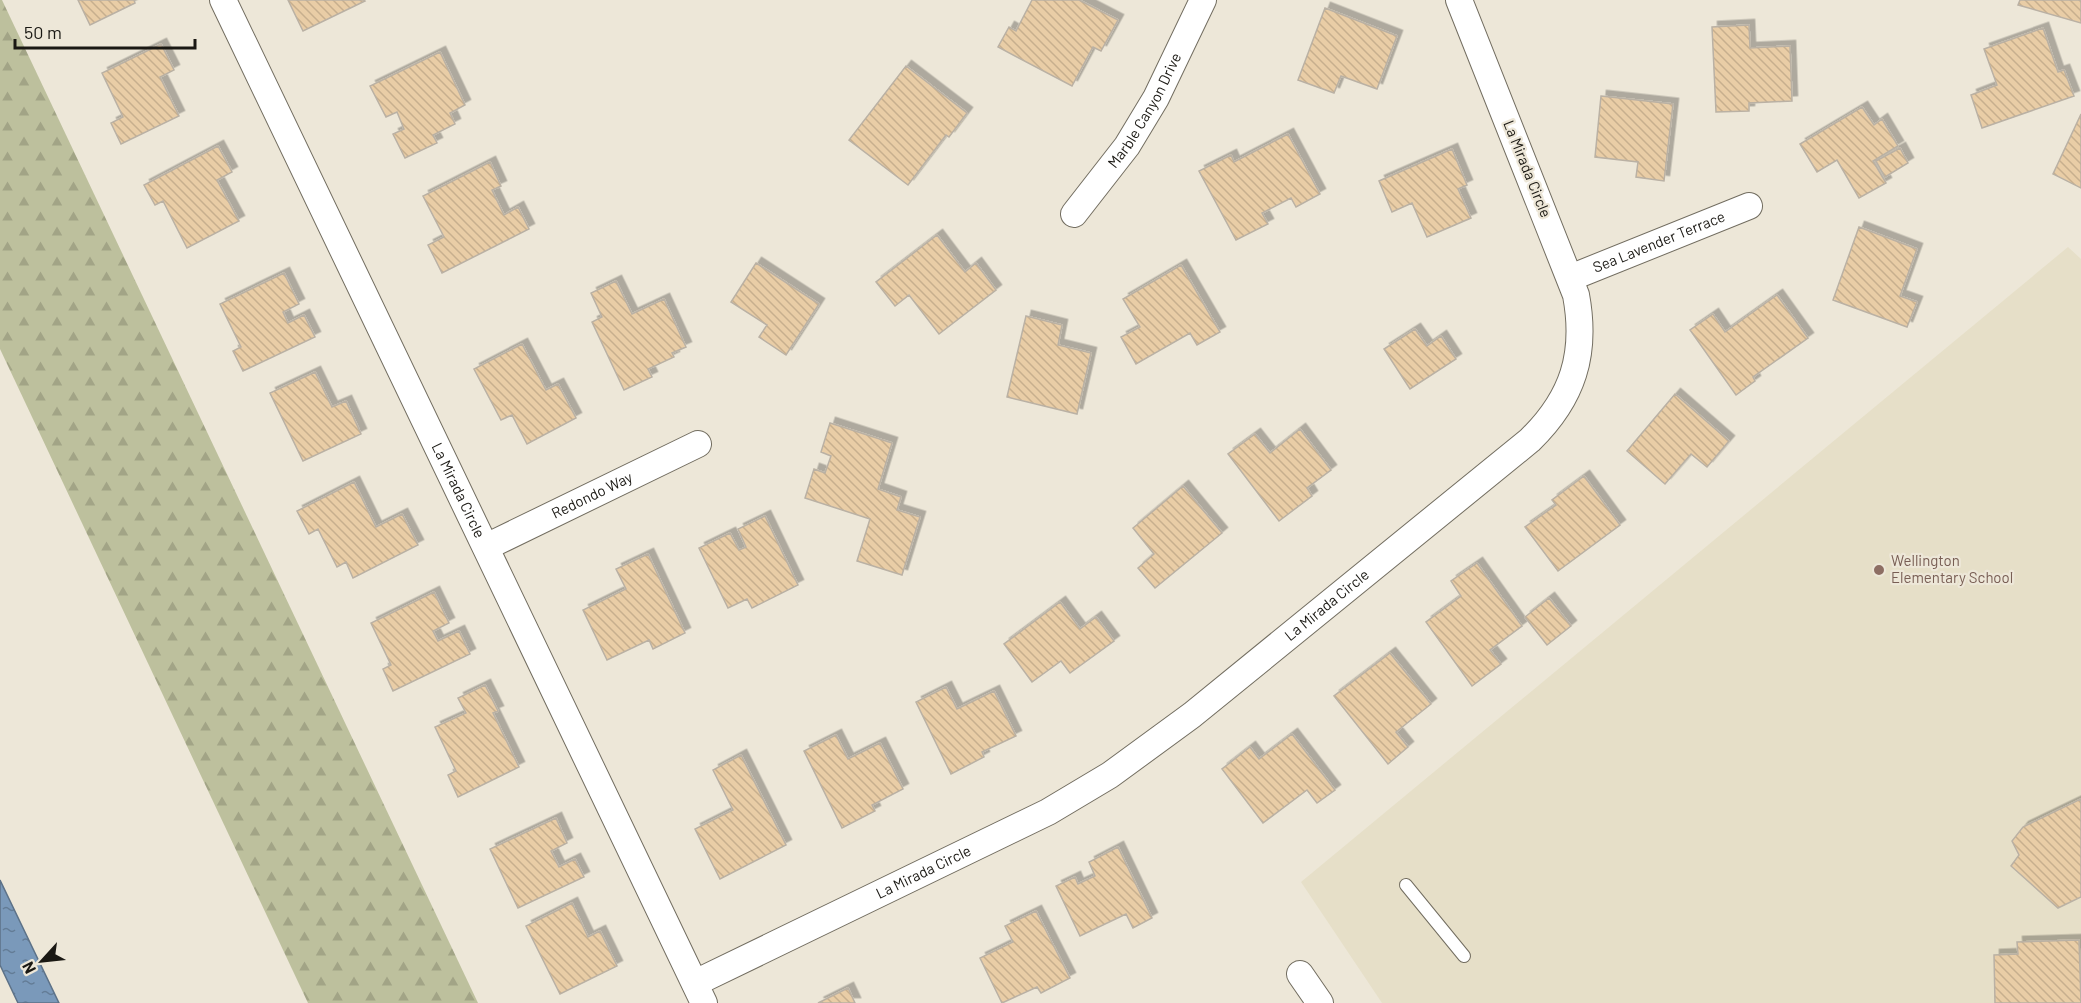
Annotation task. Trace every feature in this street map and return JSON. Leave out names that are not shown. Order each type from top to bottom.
[{"type":"street","name":"La Mirada Circle","points":[[223,0],[700,993],[1048,812],[1120,769],[1192,715],[1543,428],[1571,383],[1578,357],[1581,330],[1579,313],[1570,278],[1459,0]]},
{"type":"street","name":"Marble Canyon Drive","points":[[1074,214],[1128,146],[1156,98],[1203,0]]},
{"type":"street","name":"Sea Lavender Terrace","points":[[1570,278],[1749,206]]},
{"type":"street","name":"Redondo Way","points":[[486,547],[698,444]]},
{"type":"street","points":[[1300,974],[1320,1003]]},
{"type":"lane","points":[[1406,885],[1464,956]]},
{"type":"shaded area","name":"Wellington Elementary School","points":[[2068,247],[2081,259],[2081,1003],[1382,1003],[1301,882]]},
{"type":"green space","points":[[0,0],[2,0],[478,1003],[308,1003],[0,349]]},
{"type":"water","points":[[0,880],[59,1003],[18,1003],[0,965]]},
{"type":"building","points":[[78,0],[134,0],[135,3],[90,25]]},
{"type":"building","points":[[288,0],[364,0],[365,1],[303,31]]},
{"type":"building","points":[[1032,0],[1079,0],[1118,20],[1101,51],[1093,47],[1072,86],[998,47],[1009,27],[1016,31]]},
{"type":"building","points":[[2020,0],[2081,0],[2081,23],[2018,5]]},
{"type":"building","points":[[1325,8],[1397,36],[1377,89],[1341,76],[1334,93],[1298,80]]},
{"type":"building","points":[[1749,25],[1750,48],[1790,46],[1792,101],[1749,103],[1749,111],[1716,112],[1712,27]]},
{"type":"building","points":[[2043,28],[2058,72],[2064,70],[2074,96],[1982,128],[1971,95],[1997,85],[1984,49]]},
{"type":"building","points":[[161,44],[174,70],[160,77],[179,116],[121,144],[111,123],[123,117],[102,73]]},
{"type":"building","points":[[440,52],[465,105],[450,113],[455,124],[433,135],[437,143],[405,158],[393,134],[404,129],[397,112],[386,117],[370,86]]},
{"type":"building","points":[[906,66],[967,113],[949,137],[946,135],[908,185],[849,140]]},
{"type":"building","points":[[1601,96],[1673,104],[1664,181],[1636,177],[1638,162],[1595,157]]},
{"type":"building","points":[[1862,107],[1874,125],[1882,119],[1898,146],[1873,161],[1886,183],[1859,198],[1837,160],[1817,172],[1800,144]]},
{"type":"building","points":[[2081,114],[2081,188],[2053,174]]},
{"type":"building","points":[[1288,134],[1320,194],[1296,207],[1291,198],[1262,213],[1268,224],[1236,240],[1199,171],[1231,155],[1234,162]]},
{"type":"building","points":[[218,146],[232,172],[217,180],[239,221],[187,248],[163,201],[155,205],[144,185]]},
{"type":"building","points":[[1900,148],[1908,163],[1885,177],[1876,161]]},
{"type":"building","points":[[1452,149],[1467,185],[1458,189],[1471,218],[1427,237],[1412,203],[1392,212],[1379,181]]},
{"type":"building","points":[[490,162],[501,186],[492,190],[504,215],[518,207],[529,229],[442,273],[428,245],[444,237],[423,196]]},
{"type":"building","points":[[1859,227],[1917,249],[1900,296],[1917,302],[1907,327],[1833,300]]},
{"type":"building","points":[[937,235],[965,272],[976,263],[996,290],[939,334],[909,295],[895,306],[876,282]]},
{"type":"building","points":[[756,263],[819,304],[786,355],[759,337],[767,325],[731,302]]},
{"type":"building","points":[[1181,265],[1220,332],[1197,345],[1190,333],[1136,364],[1121,337],[1140,327],[1123,299]]},
{"type":"building","points":[[284,273],[299,304],[283,312],[288,323],[304,315],[315,337],[243,371],[233,351],[241,347],[220,304]]},
{"type":"building","points":[[616,281],[632,314],[664,299],[686,347],[672,353],[674,357],[648,369],[652,377],[624,390],[592,322],[602,317],[591,293]]},
{"type":"building","points":[[1777,295],[1808,338],[1753,377],[1755,381],[1736,395],[1690,330],[1713,314],[1725,332]]},
{"type":"building","points":[[1026,316],[1062,325],[1058,345],[1091,353],[1077,414],[1007,397]]},
{"type":"building","points":[[1415,329],[1427,346],[1441,336],[1456,359],[1410,389],[1384,349]]},
{"type":"building","points":[[522,344],[546,390],[558,384],[576,418],[527,444],[512,415],[501,420],[474,369]]},
{"type":"building","points":[[315,372],[332,407],[346,401],[361,434],[303,461],[270,393]]},
{"type":"building","points":[[1675,394],[1729,441],[1707,467],[1691,454],[1665,484],[1627,451]]},
{"type":"building","points":[[830,423],[892,443],[878,489],[901,497],[897,510],[920,517],[902,575],[857,561],[870,519],[805,498],[814,469],[825,473],[831,456],[821,452]]},
{"type":"building","points":[[1300,429],[1331,470],[1307,488],[1312,496],[1279,521],[1228,454],[1255,434],[1270,453]]},
{"type":"building","points":[[1584,476],[1620,525],[1558,571],[1525,527],[1556,505],[1552,500]]},
{"type":"building","points":[[354,482],[376,527],[402,514],[418,545],[353,578],[346,562],[337,567],[318,529],[309,534],[297,511]]},
{"type":"building","points":[[1183,486],[1222,533],[1155,588],[1138,568],[1154,554],[1133,528]]},
{"type":"building","points":[[765,516],[798,585],[752,608],[747,599],[728,608],[699,548],[730,533],[739,550],[746,547],[738,529]]},
{"type":"building","points":[[648,554],[685,633],[653,649],[649,640],[607,660],[583,610],[626,589],[616,569]]},
{"type":"building","points":[[1477,563],[1522,626],[1490,650],[1501,664],[1472,686],[1426,622],[1461,596],[1451,581]]},
{"type":"building","points":[[434,592],[449,623],[433,631],[438,641],[459,631],[470,654],[393,691],[383,669],[391,665],[371,623]]},
{"type":"building","points":[[1549,598],[1571,626],[1547,645],[1525,617]]},
{"type":"building","points":[[1060,602],[1080,629],[1096,617],[1114,641],[1070,673],[1061,661],[1032,682],[1004,644]]},
{"type":"building","points":[[1390,653],[1431,704],[1396,732],[1408,747],[1388,764],[1334,696]]},
{"type":"building","points":[[485,685],[498,711],[493,713],[519,767],[458,797],[448,775],[456,771],[435,727],[466,713],[458,698]]},
{"type":"building","points":[[946,687],[957,709],[994,691],[1016,736],[982,752],[984,757],[951,774],[916,702]]},
{"type":"building","points":[[1292,734],[1335,790],[1317,803],[1307,790],[1263,823],[1222,769],[1250,747],[1259,759]]},
{"type":"building","points":[[836,735],[848,759],[880,743],[903,789],[872,805],[875,811],[842,828],[804,751]]},
{"type":"building","points":[[741,755],[786,845],[720,879],[695,829],[733,810],[713,770]]},
{"type":"building","points":[[2081,799],[2081,897],[2058,908],[2011,866],[2019,855],[2012,841],[2023,827]]},
{"type":"building","points":[[556,818],[567,843],[551,851],[559,867],[575,859],[584,877],[518,908],[490,849]]},
{"type":"building","points":[[1118,847],[1152,918],[1133,928],[1126,914],[1080,936],[1056,886],[1075,877],[1078,884],[1095,876],[1089,862]]},
{"type":"building","points":[[572,903],[588,937],[600,931],[617,966],[560,994],[526,926]]},
{"type":"building","points":[[1036,911],[1070,978],[1041,993],[1037,987],[1002,1003],[980,958],[1013,942],[1005,926]]},
{"type":"building","points":[[2079,940],[2081,1003],[1995,1003],[1994,955],[2018,954],[2017,942]]},
{"type":"building","points":[[848,988],[855,1003],[818,1003]]},
{"type":"place","name":"Wellington Elementary School","points":[[1879,570]]}]
